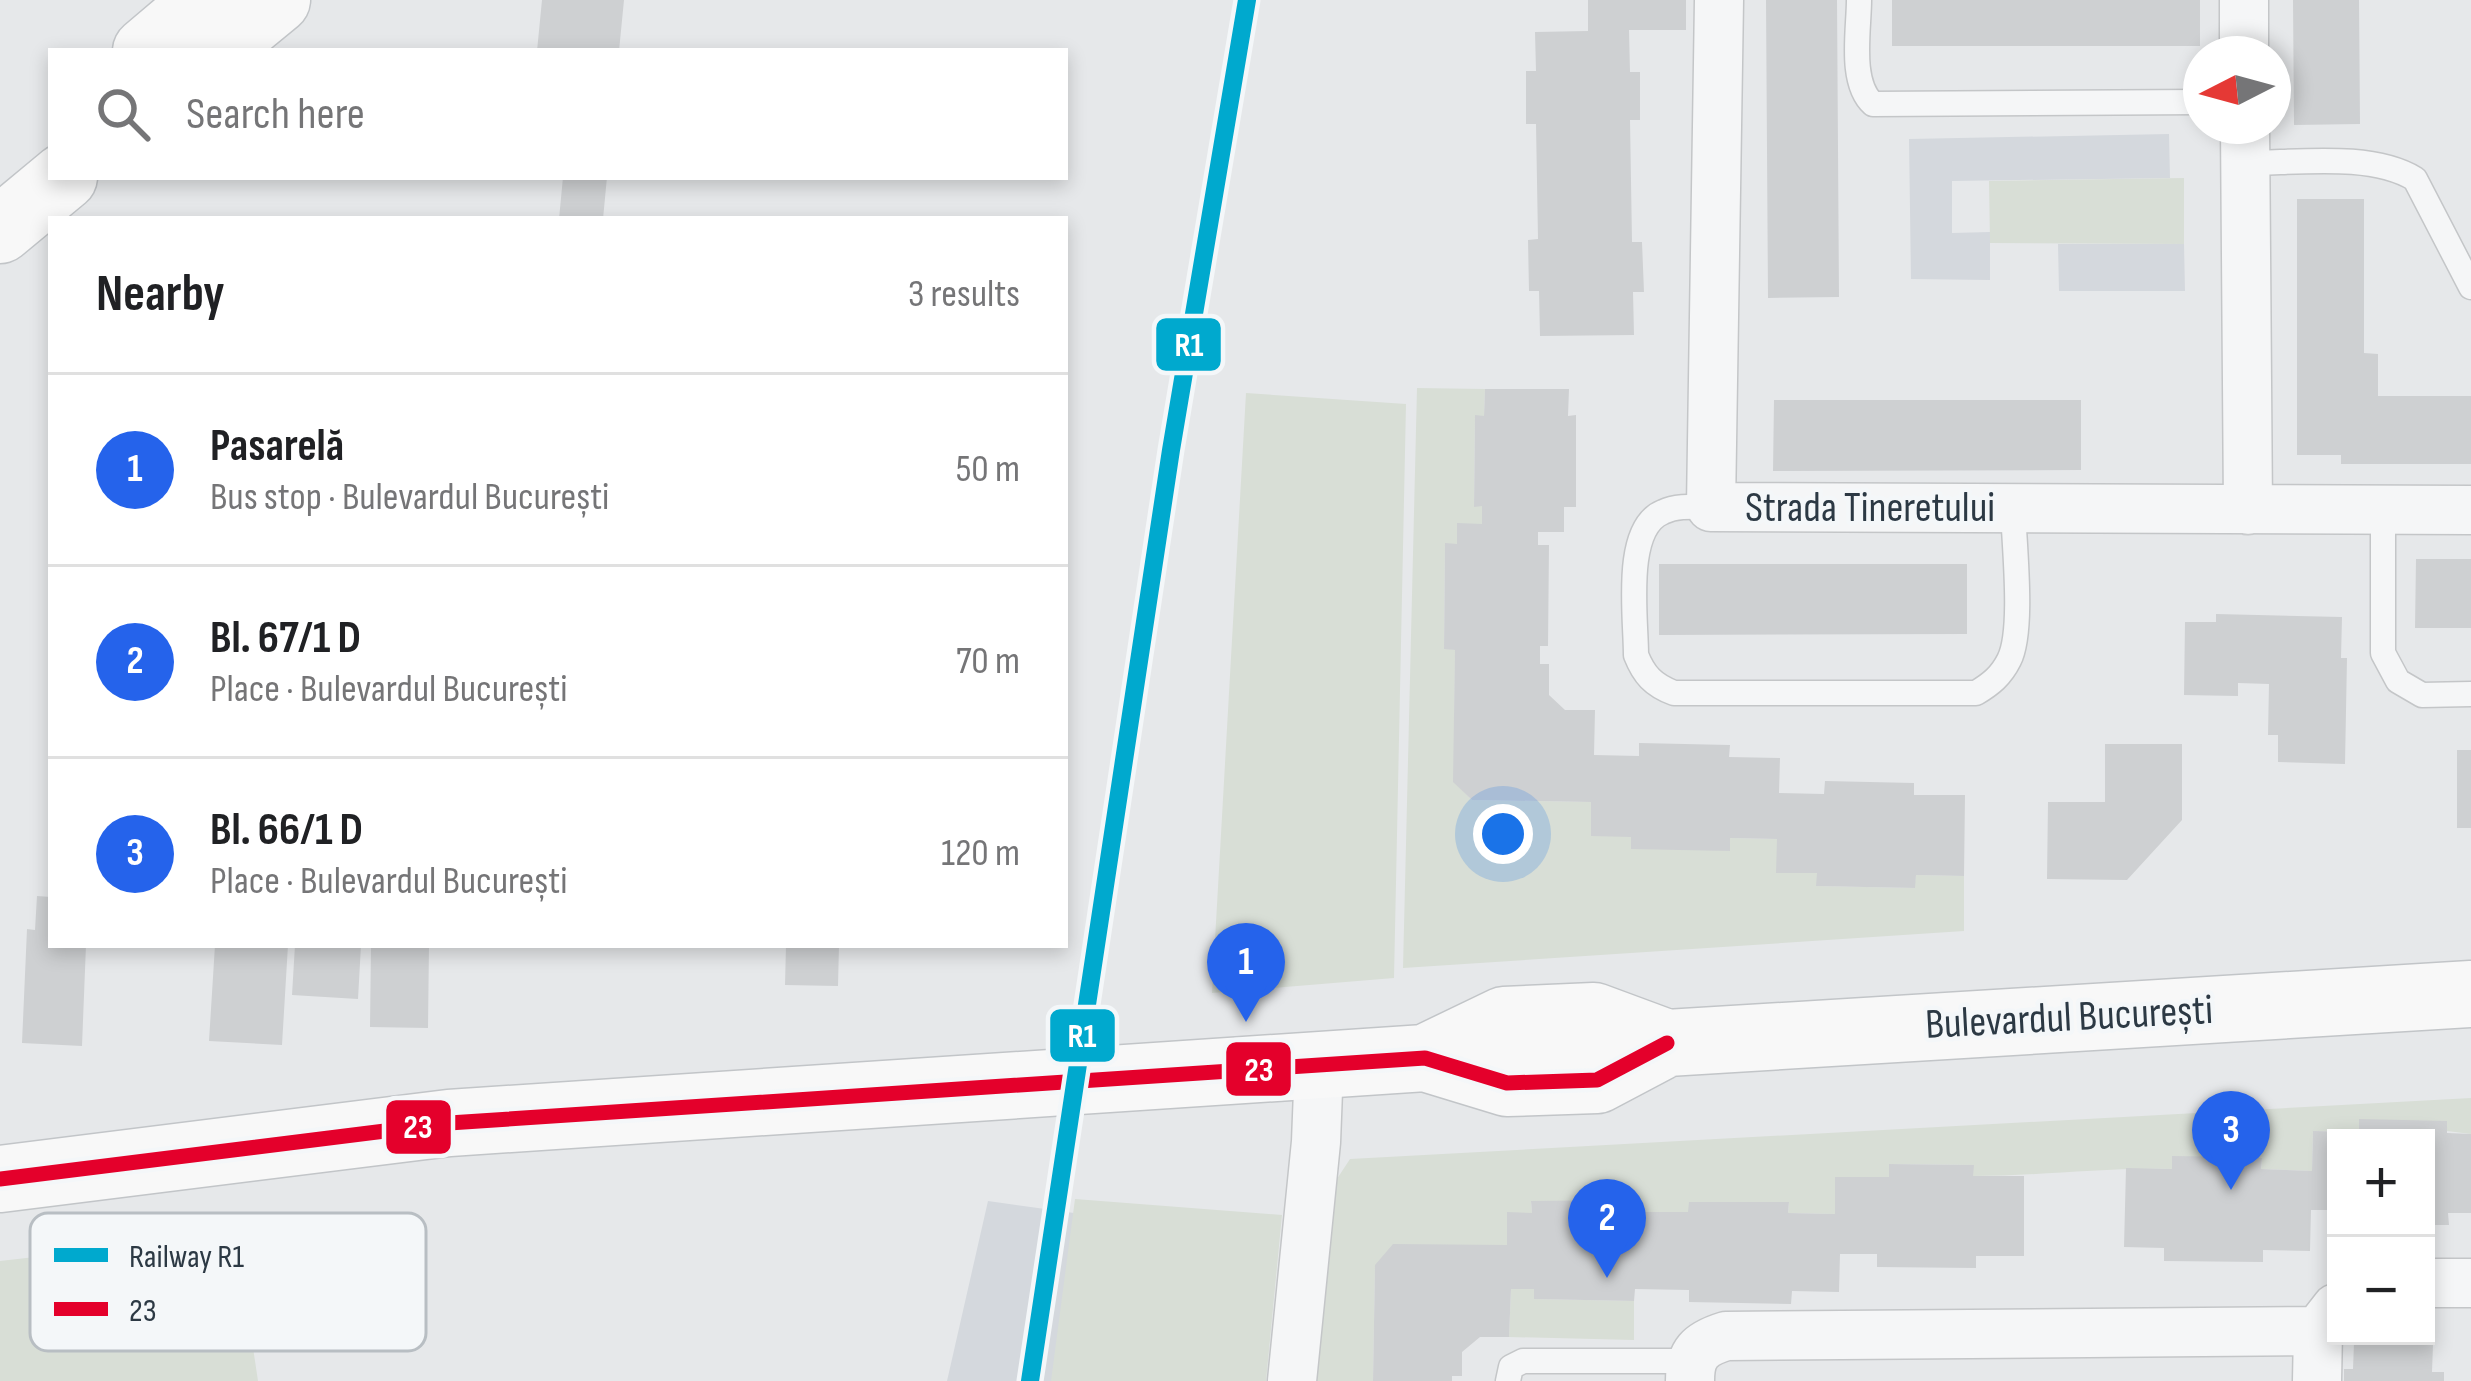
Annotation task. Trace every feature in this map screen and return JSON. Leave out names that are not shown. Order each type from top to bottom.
[{"type":"main road","points":[[150,48],[206,0]]},
{"type":"main road","points":[[219,48],[277,0]]},
{"type":"main road","points":[[0,173],[48,133]]},
{"type":"main road","points":[[0,230],[60,180]]},
{"type":"main road","name":"Bulevardul București","points":[[0,1178],[448,1123],[1424,1058],[1504,1020],[1594,1016],[1667,1043],[2471,994]]},
{"type":"street","name":"Strada Tineretului","points":[[1719,0],[1711,507],[2471,510]]},
{"type":"street","points":[[2244,0],[2244,36]]},
{"type":"street","points":[[2245,144],[2248,509]]},
{"type":"street","points":[[1292,1381],[1319,1065]]},
{"type":"street","points":[[2435,1283],[2471,1283]]},
{"type":"street","points":[[1690,1371],[1703,1343],[1726,1336],[2327,1320],[2318,1381]]},
{"type":"lane","points":[[1859,0],[1859,76],[1865,97],[1873,104],[2183,102]]},
{"type":"lane","points":[[2245,144],[2380,163],[2404,172],[2415,179],[2471,287]]},
{"type":"lane","points":[[1711,507],[1659,513],[1645,524],[1636,542],[1636,655],[1642,672],[1674,693],[1976,693],[1996,680],[2012,656],[2016,631],[2013,508]]},
{"type":"lane","points":[[2383,510],[2383,653],[2398,681],[2422,695],[2471,694]]},
{"type":"lane","points":[[1508,1381],[1511,1366],[1523,1361],[1690,1371]]},
{"type":"shaded area","points":[[2169,134],[2170,178],[1952,181],[1952,233],[1990,232],[1990,280],[1911,279],[1909,139]]},
{"type":"shaded area","points":[[2184,178],[2184,244],[1990,243],[1989,181]]},
{"type":"shaded area","points":[[2058,244],[2184,244],[2185,291],[2059,291]]},
{"type":"shaded area","points":[[1417,388],[1485,389],[1484,416],[1475,416],[1474,506],[1482,506],[1482,524],[1458,524],[1457,544],[1445,544],[1444,648],[1455,650],[1454,782],[1472,800],[1591,802],[1631,837],[1729,851],[1730,838],[1777,839],[1777,873],[1817,873],[1817,886],[1914,888],[1916,875],[1964,876],[1964,931],[1403,968]]},
{"type":"shaded area","points":[[1246,393],[1406,404],[1394,978],[1212,993]]},
{"type":"shaded area","points":[[2471,1098],[2471,1134],[2360,1120],[2359,1129],[2313,1131],[2312,1171],[2261,1169],[2262,1159],[2172,1157],[2172,1169],[1998,1176],[1973,1176],[1973,1165],[1890,1164],[1889,1177],[1836,1177],[1835,1214],[1788,1213],[1789,1203],[1631,1212],[1531,1202],[1532,1213],[1507,1213],[1507,1245],[1393,1245],[1375,1266],[1373,1381],[1313,1381],[1331,1188],[1350,1159]]},
{"type":"shaded area","points":[[1075,1199],[1282,1215],[1266,1381],[1051,1381]]},
{"type":"shaded area","points":[[988,1201],[1125,1220],[1105,1381],[947,1381]]},
{"type":"shaded area","points":[[30,1258],[30,1351],[254,1351],[258,1381],[0,1381],[0,1261]]},
{"type":"shaded area","points":[[1511,1289],[1534,1289],[1535,1299],[1634,1301],[1634,1340],[1509,1337]]},
{"type":"building","points":[[542,0],[624,0],[619,48],[537,48]]},
{"type":"building","points":[[1588,0],[1686,0],[1686,30],[1629,30],[1630,72],[1640,72],[1640,120],[1630,120],[1632,242],[1642,242],[1644,292],[1633,292],[1634,335],[1540,336],[1539,291],[1529,291],[1528,240],[1538,239],[1536,124],[1526,124],[1526,71],[1536,71],[1535,32],[1588,31]]},
{"type":"building","points":[[1766,0],[1837,0],[1839,297],[1768,298]]},
{"type":"building","points":[[1892,0],[2200,0],[2200,36],[2183,36],[2183,46],[1892,46]]},
{"type":"building","points":[[2293,0],[2359,0],[2360,124],[2294,125]]},
{"type":"building","points":[[563,180],[607,180],[603,216],[559,216]]},
{"type":"building","points":[[2297,199],[2364,199],[2364,353],[2378,354],[2378,396],[2471,396],[2471,464],[2341,464],[2341,455],[2297,455]]},
{"type":"building","points":[[1485,389],[1569,389],[1568,416],[1576,415],[1576,507],[1564,507],[1564,532],[1538,532],[1538,545],[1549,545],[1548,646],[1540,646],[1540,664],[1549,664],[1549,695],[1565,710],[1595,710],[1594,755],[1639,756],[1639,743],[1730,745],[1729,757],[1780,758],[1779,793],[1824,794],[1825,781],[1914,783],[1914,795],[1965,795],[1964,876],[1916,875],[1915,888],[1816,886],[1817,873],[1776,873],[1777,839],[1730,838],[1730,851],[1631,849],[1631,837],[1591,836],[1591,802],[1472,800],[1453,782],[1455,650],[1444,649],[1445,543],[1457,544],[1457,523],[1482,524],[1482,506],[1474,507],[1475,415],[1484,416]]},
{"type":"building","points":[[1774,400],[2081,400],[2081,470],[1773,471]]},
{"type":"building","points":[[2416,559],[2471,559],[2471,628],[2415,628]]},
{"type":"building","points":[[1659,564],[1967,564],[1967,634],[1659,635]]},
{"type":"building","points":[[2216,614],[2342,617],[2341,658],[2347,658],[2345,764],[2278,762],[2278,735],[2268,735],[2269,684],[2238,683],[2238,696],[2184,695],[2185,622],[2216,622]]},
{"type":"building","points":[[2105,744],[2182,744],[2182,820],[2127,880],[2047,879],[2048,802],[2105,802]]},
{"type":"building","points":[[2457,750],[2471,750],[2471,828],[2457,828]]},
{"type":"building","points":[[37,896],[48,897],[48,948],[86,948],[82,1046],[22,1043],[27,929],[35,930]]},
{"type":"building","points":[[215,948],[288,948],[282,1045],[209,1041]]},
{"type":"building","points":[[295,948],[361,948],[358,999],[292,995]]},
{"type":"building","points":[[371,948],[429,948],[428,1028],[370,1027]]},
{"type":"building","points":[[786,948],[839,948],[838,986],[785,985]]},
{"type":"building","points":[[2359,1119],[2447,1121],[2447,1133],[2471,1134],[2471,1213],[2448,1213],[2449,1225],[2435,1225],[2435,1129],[2359,1129]]},
{"type":"building","points":[[2313,1131],[2327,1131],[2327,1210],[2311,1210],[2310,1251],[2263,1250],[2263,1262],[2164,1261],[2164,1248],[2124,1247],[2126,1168],[2172,1169],[2172,1156],[2237,1157],[2262,1158],[2261,1169],[2312,1171]]},
{"type":"building","points":[[1889,1164],[1974,1165],[1973,1176],[2024,1176],[2024,1256],[1976,1256],[1976,1268],[1877,1267],[1877,1254],[1840,1254],[1839,1292],[1792,1291],[1791,1304],[1689,1302],[1689,1290],[1635,1289],[1634,1301],[1534,1299],[1534,1289],[1511,1289],[1509,1337],[1480,1337],[1462,1352],[1462,1376],[1452,1376],[1452,1381],[1373,1381],[1375,1265],[1393,1244],[1507,1245],[1507,1212],[1532,1213],[1531,1201],[1631,1200],[1631,1212],[1688,1212],[1689,1202],[1789,1202],[1788,1213],[1835,1214],[1835,1177],[1889,1177]]},
{"type":"building","points":[[2354,1345],[2433,1345],[2432,1372],[2444,1372],[2444,1381],[2344,1381],[2344,1369],[2353,1369]]},
{"type":"rail line","name":"R1","points":[[1030,1381],[1171,450],[1247,0]]},
{"type":"transit line","name":"23","points":[[0,1179],[449,1123],[1425,1058],[1507,1083],[1597,1080],[1667,1043]]},
{"type":"place","name":"Pasarelă","points":[[1246,1022]]},
{"type":"place","name":"Bl. 66/1 D","points":[[2231,1190]]},
{"type":"place","name":"Bl. 67/1 D","points":[[1607,1278]]}]
